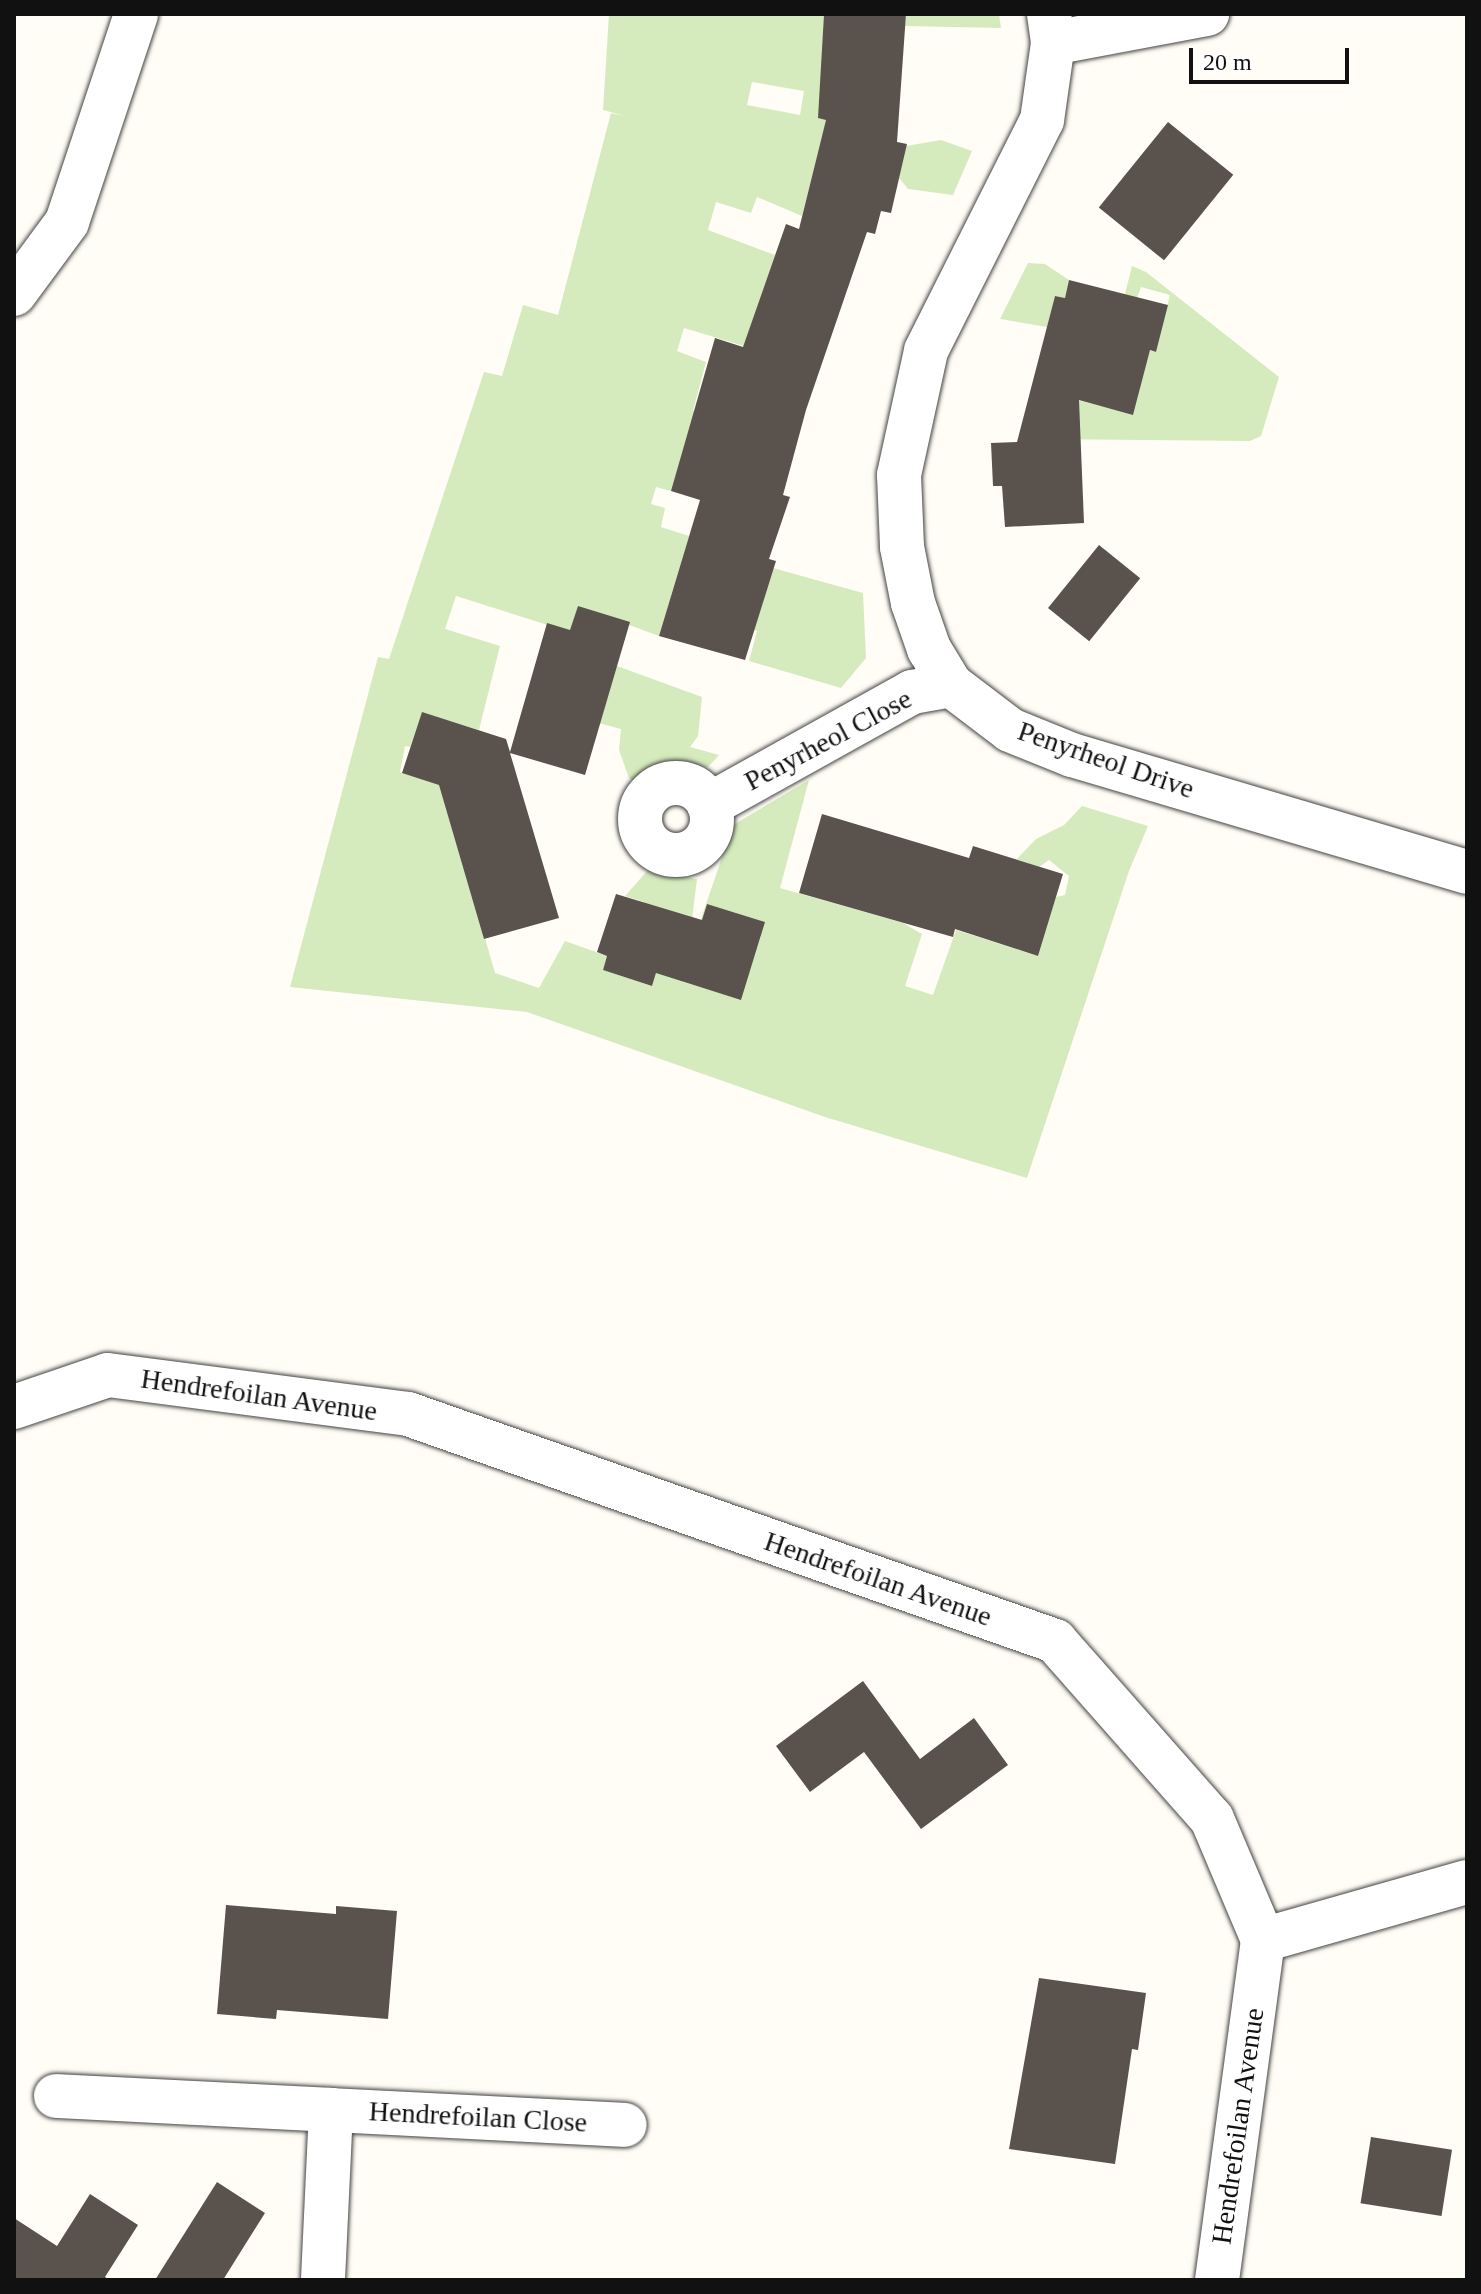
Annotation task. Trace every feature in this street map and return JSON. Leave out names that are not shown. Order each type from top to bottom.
[{"type":"street","points":[[14,294],[67,222],[136,14]]},
{"type":"street","points":[[1051,28],[1207,14]]},
{"type":"street","name":"Penyrheol Drive","points":[[1051,28],[1042,120],[926,351],[899,475],[902,547],[913,603],[929,649],[951,685],[1010,730],[1072,755],[1467,872]]},
{"type":"street","name":"Penyrheol Close","points":[[709,805],[912,692],[951,685]]},
{"type":"street","name":"Hendrefoilan Avenue","points":[[14,1407],[108,1375],[408,1414],[1055,1641],[1212,1819],[1263,1940],[1217,2280]]},
{"type":"street","points":[[1263,1940],[1467,1882]]},
{"type":"street","name":"Hendrefoilan Close","points":[[56,2096],[625,2125]]},
{"type":"street","name":"Hendrefoilan Close","points":[[323,2280],[331,2110]]},
{"type":"green space","points":[[609,14],[824,14],[821,76],[829,110],[802,216],[757,197],[751,213],[716,202],[708,230],[775,255],[744,346],[684,328],[677,351],[706,362],[693,411],[725,421],[671,491],[656,487],[651,504],[665,508],[661,527],[689,536],[659,636],[578,606],[570,632],[456,596],[445,629],[500,646],[479,730],[422,713],[410,747],[405,746],[400,772],[457,790],[468,879],[495,973],[539,988],[565,941],[607,956],[603,970],[652,986],[672,924],[640,913],[644,902],[625,896],[648,870],[697,879],[687,960],[733,825],[809,780],[780,888],[903,923],[922,934],[905,986],[933,995],[956,930],[1038,956],[1056,897],[1065,895],[1069,876],[1049,860],[1039,867],[1016,860],[1036,839],[1064,825],[1082,806],[1148,826],[1129,871],[1027,1178],[825,1117],[527,1012],[290,987],[378,657],[389,659],[484,372],[502,376],[523,305],[558,315],[611,113],[629,117],[603,110]],"holes":[[[752,82],[804,91],[800,115],[747,105]],[[707,905],[736,913],[733,927],[761,936],[741,999],[683,982]]]},
{"type":"green space","points":[[906,14],[999,14],[1001,28],[905,26]]},
{"type":"green space","points":[[941,140],[972,151],[953,195],[908,189],[899,178],[906,146]]},
{"type":"green space","points":[[1028,263],[1045,264],[1069,280],[1065,298],[1055,296],[1047,327],[1000,319]]},
{"type":"green space","points":[[1132,266],[1146,272],[1279,377],[1261,436],[1250,441],[1039,439],[1046,392],[1133,414],[1140,388],[1120,382],[1128,345],[1156,352],[1170,295],[1141,287],[1137,298],[1125,294]]},
{"type":"green space","points":[[773,568],[863,593],[866,658],[841,688],[749,661],[757,631],[734,624]]},
{"type":"green space","points":[[617,666],[702,697],[698,736],[690,747],[719,755],[708,767],[676,763],[648,770],[637,782],[629,778],[619,750],[621,729],[587,720]]},
{"type":"building","points":[[824,14],[906,14],[897,142],[907,144],[891,213],[881,211],[875,234],[867,232],[806,410],[783,495],[790,497],[769,559],[776,561],[745,660],[659,636],[700,500],[671,491],[715,338],[743,347],[786,224],[799,229],[826,120],[818,118]]},
{"type":"building","points":[[1168,122],[1233,175],[1164,260],[1099,207]]},
{"type":"building","points":[[1069,280],[1168,305],[1156,352],[1150,350],[1133,415],[1079,400],[1084,523],[1005,527],[1002,486],[993,486],[991,443],[1017,442],[1055,296],[1065,298]]},
{"type":"building","points":[[1099,545],[1140,578],[1089,641],[1048,608]]},
{"type":"building","points":[[578,606],[630,622],[585,775],[510,753],[559,918],[484,939],[439,785],[402,773],[422,712],[506,739],[510,752],[547,623],[570,630]]},
{"type":"building","points":[[822,814],[969,858],[973,846],[1063,874],[1038,956],[955,929],[953,937],[799,893]]},
{"type":"building","points":[[616,894],[702,920],[707,904],[765,922],[741,1000],[656,973],[652,986],[603,970],[607,956],[597,952]]},
{"type":"building","points":[[863,1681],[920,1759],[974,1718],[1008,1765],[921,1829],[864,1752],[810,1792],[776,1746]]},
{"type":"building","points":[[226,1905],[336,1914],[336,1906],[397,1911],[388,2019],[277,2010],[276,2019],[217,2014]]},
{"type":"building","points":[[1039,1978],[1146,1993],[1138,2050],[1132,2049],[1115,2164],[1009,2149]]},
{"type":"building","points":[[1371,2137],[1452,2150],[1442,2216],[1361,2203]]},
{"type":"building","points":[[217,2182],[265,2213],[223,2280],[155,2280]]},
{"type":"building","points":[[90,2194],[138,2225],[105,2277],[110,2280],[14,2280],[14,2218],[57,2246]]}]
